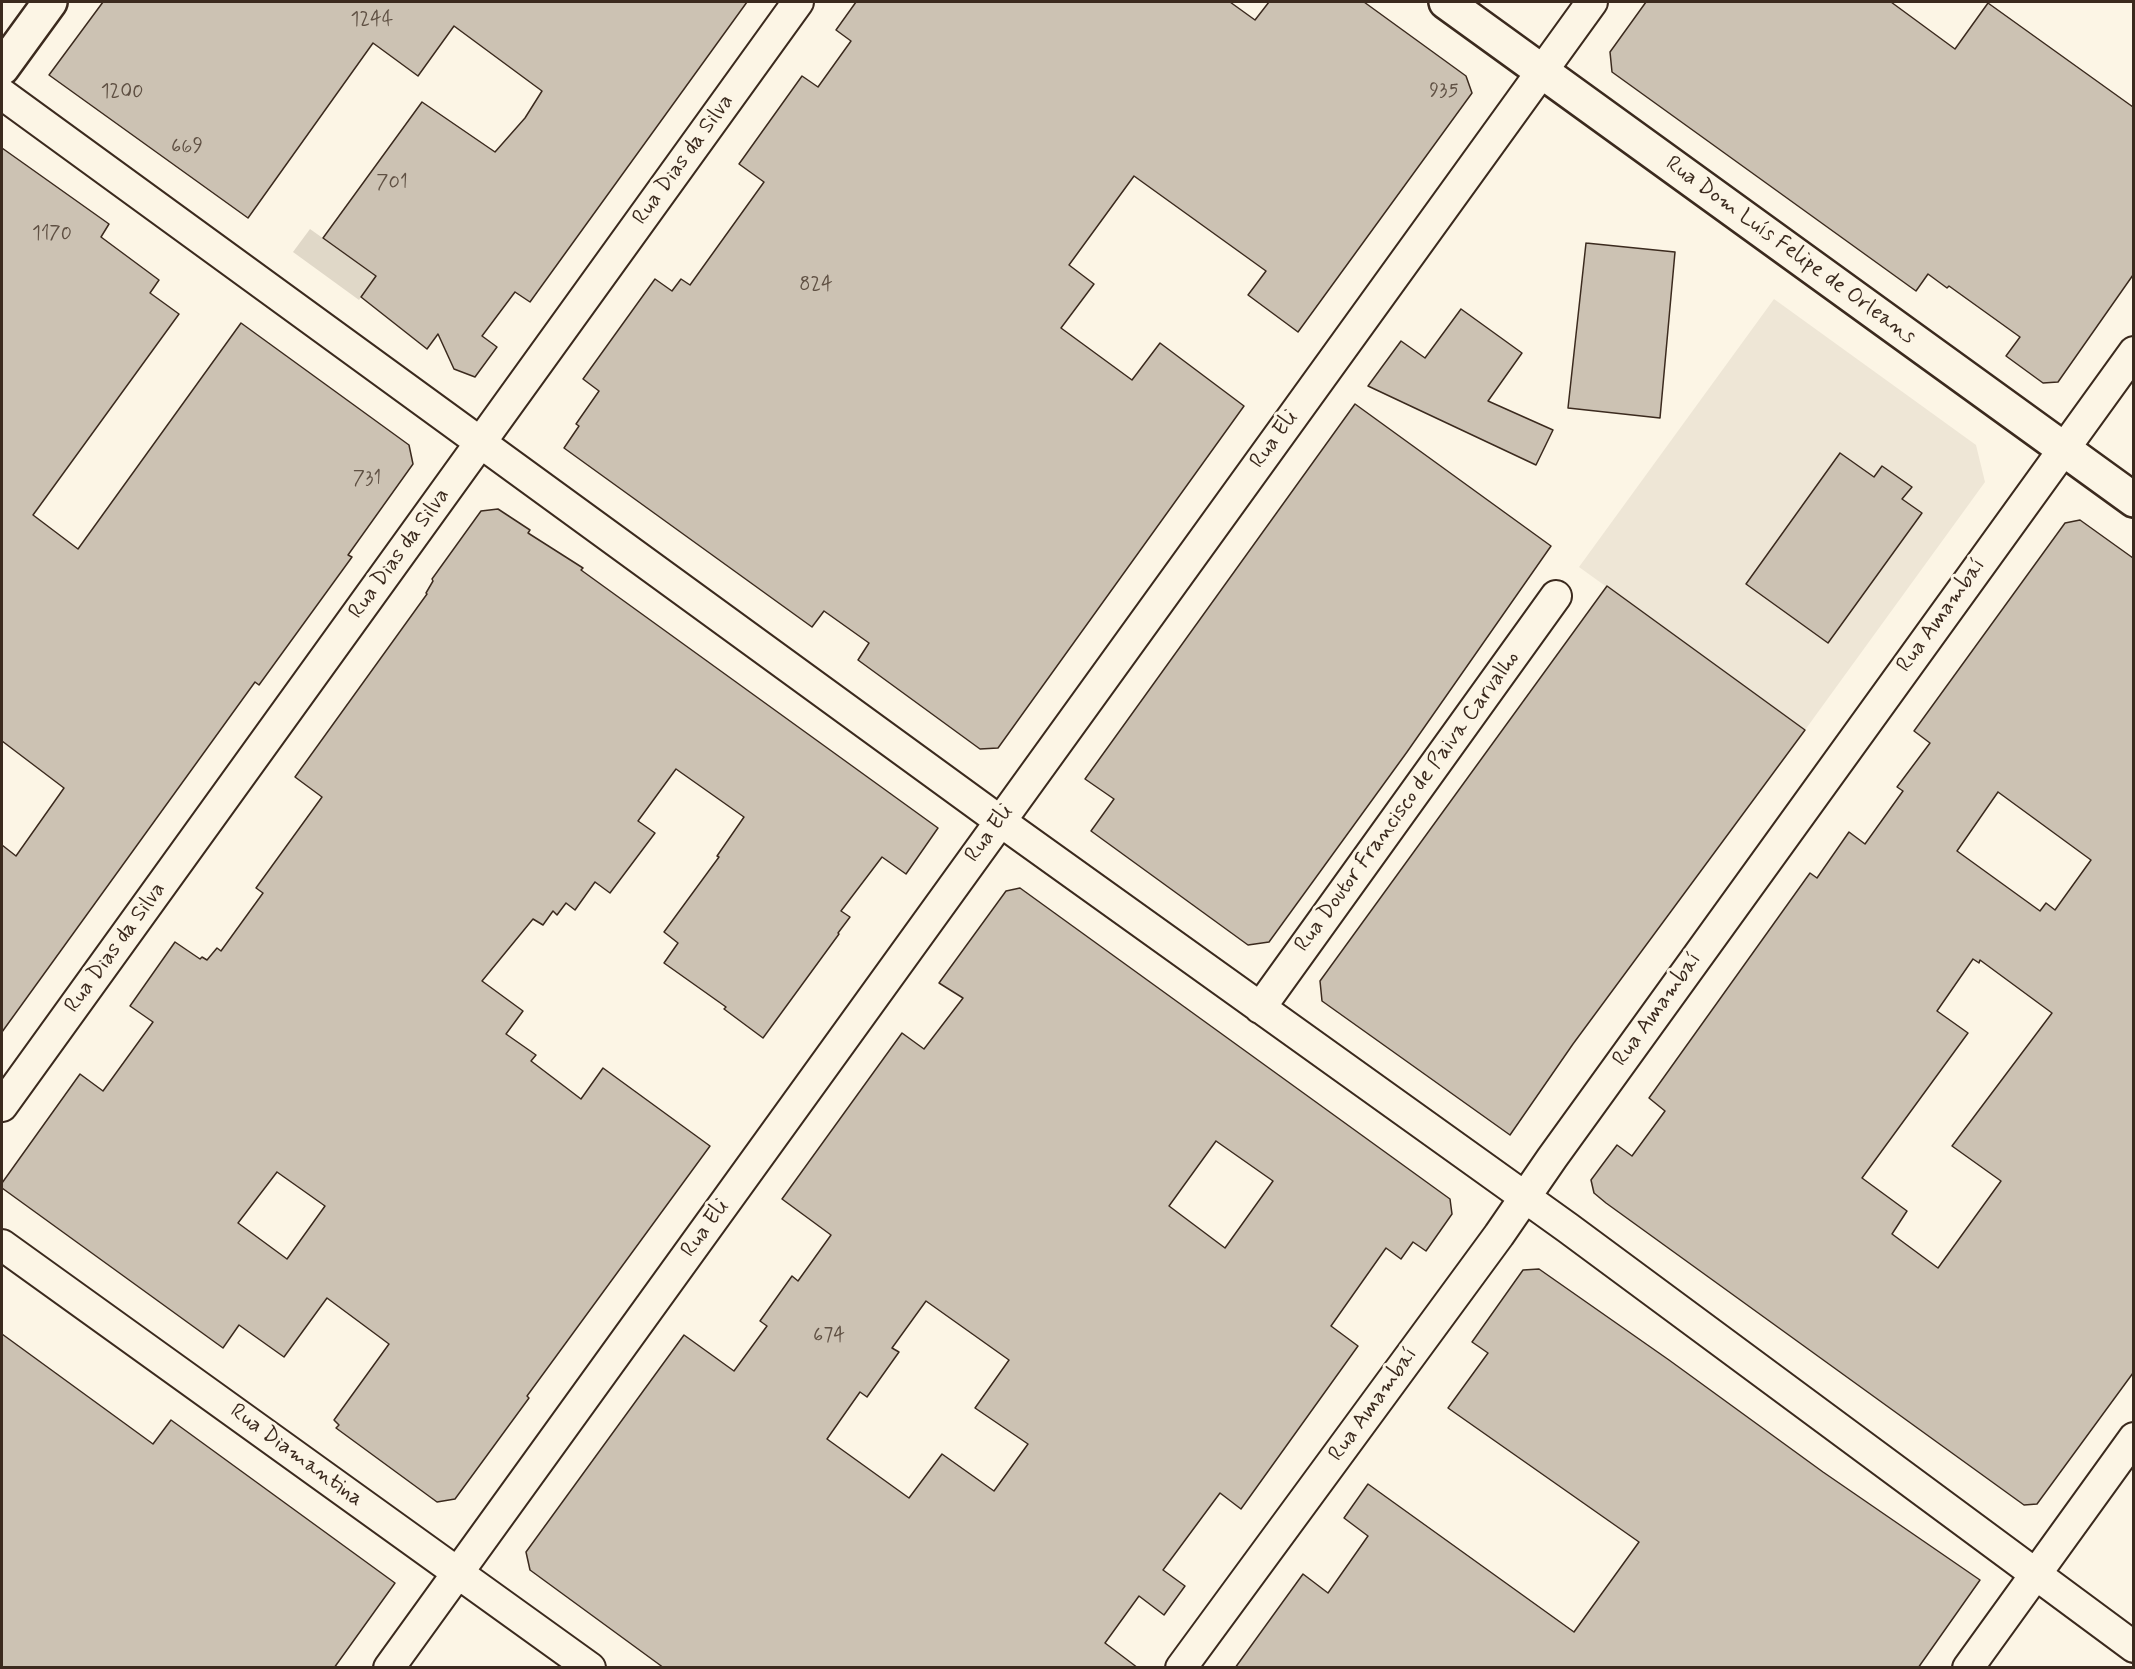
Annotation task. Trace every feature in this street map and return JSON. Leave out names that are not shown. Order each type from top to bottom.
[{"type":"main road","points":[[2,68],[50,2]]},
{"type":"main road","name":"Rua Dom Luís Felipe de Orleans","points":[[1446,2],[2133,500]]},
{"type":"street","name":"Rua Dias da Silva","points":[[2,1106],[798,2]]},
{"type":"street","name":"Rua Eli","points":[[389,1668],[1592,2]]},
{"type":"street","points":[[2,93],[1000,821],[1525,1196],[2133,1647]]},
{"type":"street","name":"Rua Amambaí","points":[[1181,1668],[1499,1236],[1525,1196],[2133,352]]},
{"type":"street","name":"Rua Doutor Francisco de Paiva Carvalho","points":[[1260,1008],[1556,596]]},
{"type":"street","name":"Rua Diamantina","points":[[2,1245],[590,1668]]},
{"type":"street","points":[[1968,1668],[2133,1438]]},
{"type":"shaded area","points":[[310,229],[376,276],[359,300],[293,252]]},
{"type":"shaded area","points":[[1774,299],[1976,445],[1985,482],[1805,730],[1579,567]]},
{"type":"building","points":[[103,2],[747,2],[530,302],[515,292],[482,336],[497,347],[475,377],[454,369],[438,334],[427,349],[361,297],[376,276],[323,238],[422,102],[495,152],[525,118],[542,91],[454,26],[418,76],[373,43],[248,218],[49,75]]},
{"type":"building","points":[[856,2],[1230,2],[1255,20],[1269,2],[1364,2],[1466,76],[1472,93],[1298,332],[1248,295],[1266,271],[1134,176],[1069,265],[1094,284],[1061,328],[1132,380],[1160,343],[1244,406],[998,748],[980,749],[858,660],[869,643],[824,611],[812,627],[564,448],[579,426],[576,424],[599,391],[583,379],[655,279],[672,291],[681,279],[690,285],[764,182],[739,164],[802,76],[818,87],[851,41],[836,30]]},
{"type":"building","points":[[1646,2],[1891,2],[1955,49],[1988,3],[2133,107],[2133,275],[2058,382],[2043,383],[2006,356],[2020,337],[1949,286],[1947,288],[1928,274],[1916,291],[1612,72],[1610,52]]},
{"type":"building","points":[[2,148],[109,224],[101,237],[159,280],[150,293],[179,314],[33,515],[78,549],[241,323],[409,445],[413,464],[348,555],[352,557],[259,685],[255,682],[2,1032],[2,845],[16,856],[64,788],[2,741]]},
{"type":"building","points":[[1586,243],[1675,252],[1660,418],[1568,408]]},
{"type":"building","points":[[1461,309],[1522,353],[1488,401],[1553,430],[1536,465],[1368,386],[1401,341],[1425,358]]},
{"type":"building","points":[[1355,404],[1551,546],[1407,752],[1269,942],[1248,945],[1091,831],[1114,799],[1085,779]]},
{"type":"building","points":[[1840,453],[1874,477],[1882,466],[1912,487],[1902,499],[1922,513],[1828,643],[1746,584]]},
{"type":"building","points":[[498,509],[530,530],[528,533],[583,568],[581,570],[938,828],[906,874],[882,857],[841,911],[850,917],[839,934],[763,1038],[724,1009],[726,1007],[664,963],[678,943],[664,932],[719,857],[717,856],[744,817],[676,769],[638,821],[655,833],[610,893],[595,882],[575,910],[566,903],[557,915],[553,911],[543,925],[533,919],[482,981],[523,1011],[506,1034],[536,1055],[531,1061],[581,1099],[603,1068],[710,1146],[527,1396],[529,1398],[455,1499],[437,1502],[336,1428],[339,1425],[334,1420],[389,1344],[327,1298],[284,1357],[239,1325],[223,1348],[2,1188],[2,1183],[80,1074],[103,1091],[153,1022],[130,1006],[175,942],[200,959],[202,957],[207,960],[217,948],[221,951],[263,893],[256,888],[322,797],[295,777],[427,594],[432,579],[481,511]],"holes":[[[277,1172],[325,1206],[287,1259],[238,1223]]]},
{"type":"building","points":[[2080,520],[2133,558],[2133,1373],[2037,1504],[2024,1505],[1606,1203],[1594,1193],[1591,1180],[1617,1145],[1632,1156],[1665,1111],[1649,1098],[1810,873],[1817,878],[1849,832],[1865,844],[1903,791],[1897,787],[1930,743],[1914,731],[2065,523]],"holes":[[[1998,792],[2091,860],[2055,910],[2046,903],[2040,911],[1957,851]],[[1973,959],[1979,963],[1980,960],[2052,1013],[1952,1146],[2001,1181],[1938,1268],[1892,1234],[1907,1211],[1862,1178],[1968,1033],[1937,1011]]]},
{"type":"building","points":[[1607,586],[1805,730],[1573,1044],[1510,1135],[1322,1001],[1320,981]]},
{"type":"building","points":[[1020,888],[1450,1199],[1452,1214],[1426,1251],[1413,1242],[1401,1259],[1386,1248],[1331,1326],[1358,1346],[1241,1509],[1220,1493],[1163,1570],[1185,1586],[1164,1615],[1139,1596],[1105,1643],[1138,1668],[664,1668],[530,1570],[526,1552],[684,1335],[734,1371],[767,1326],[760,1321],[792,1276],[798,1281],[831,1235],[782,1199],[902,1033],[924,1049],[963,998],[939,983],[1006,891]],"holes":[[[1216,1141],[1273,1181],[1225,1248],[1169,1206]],[[926,1301],[1009,1360],[975,1408],[1028,1444],[994,1491],[942,1454],[909,1498],[827,1439],[860,1392],[867,1397],[899,1352],[892,1348]]]},
{"type":"building","points":[[1539,1269],[1823,1472],[1980,1580],[1918,1668],[1235,1668],[1303,1574],[1328,1593],[1368,1536],[1344,1518],[1368,1484],[1574,1632],[1639,1542],[1448,1408],[1488,1353],[1472,1342],[1523,1270]]},
{"type":"building","points":[[2,1334],[153,1444],[171,1420],[395,1583],[334,1668],[2,1668]]}]
